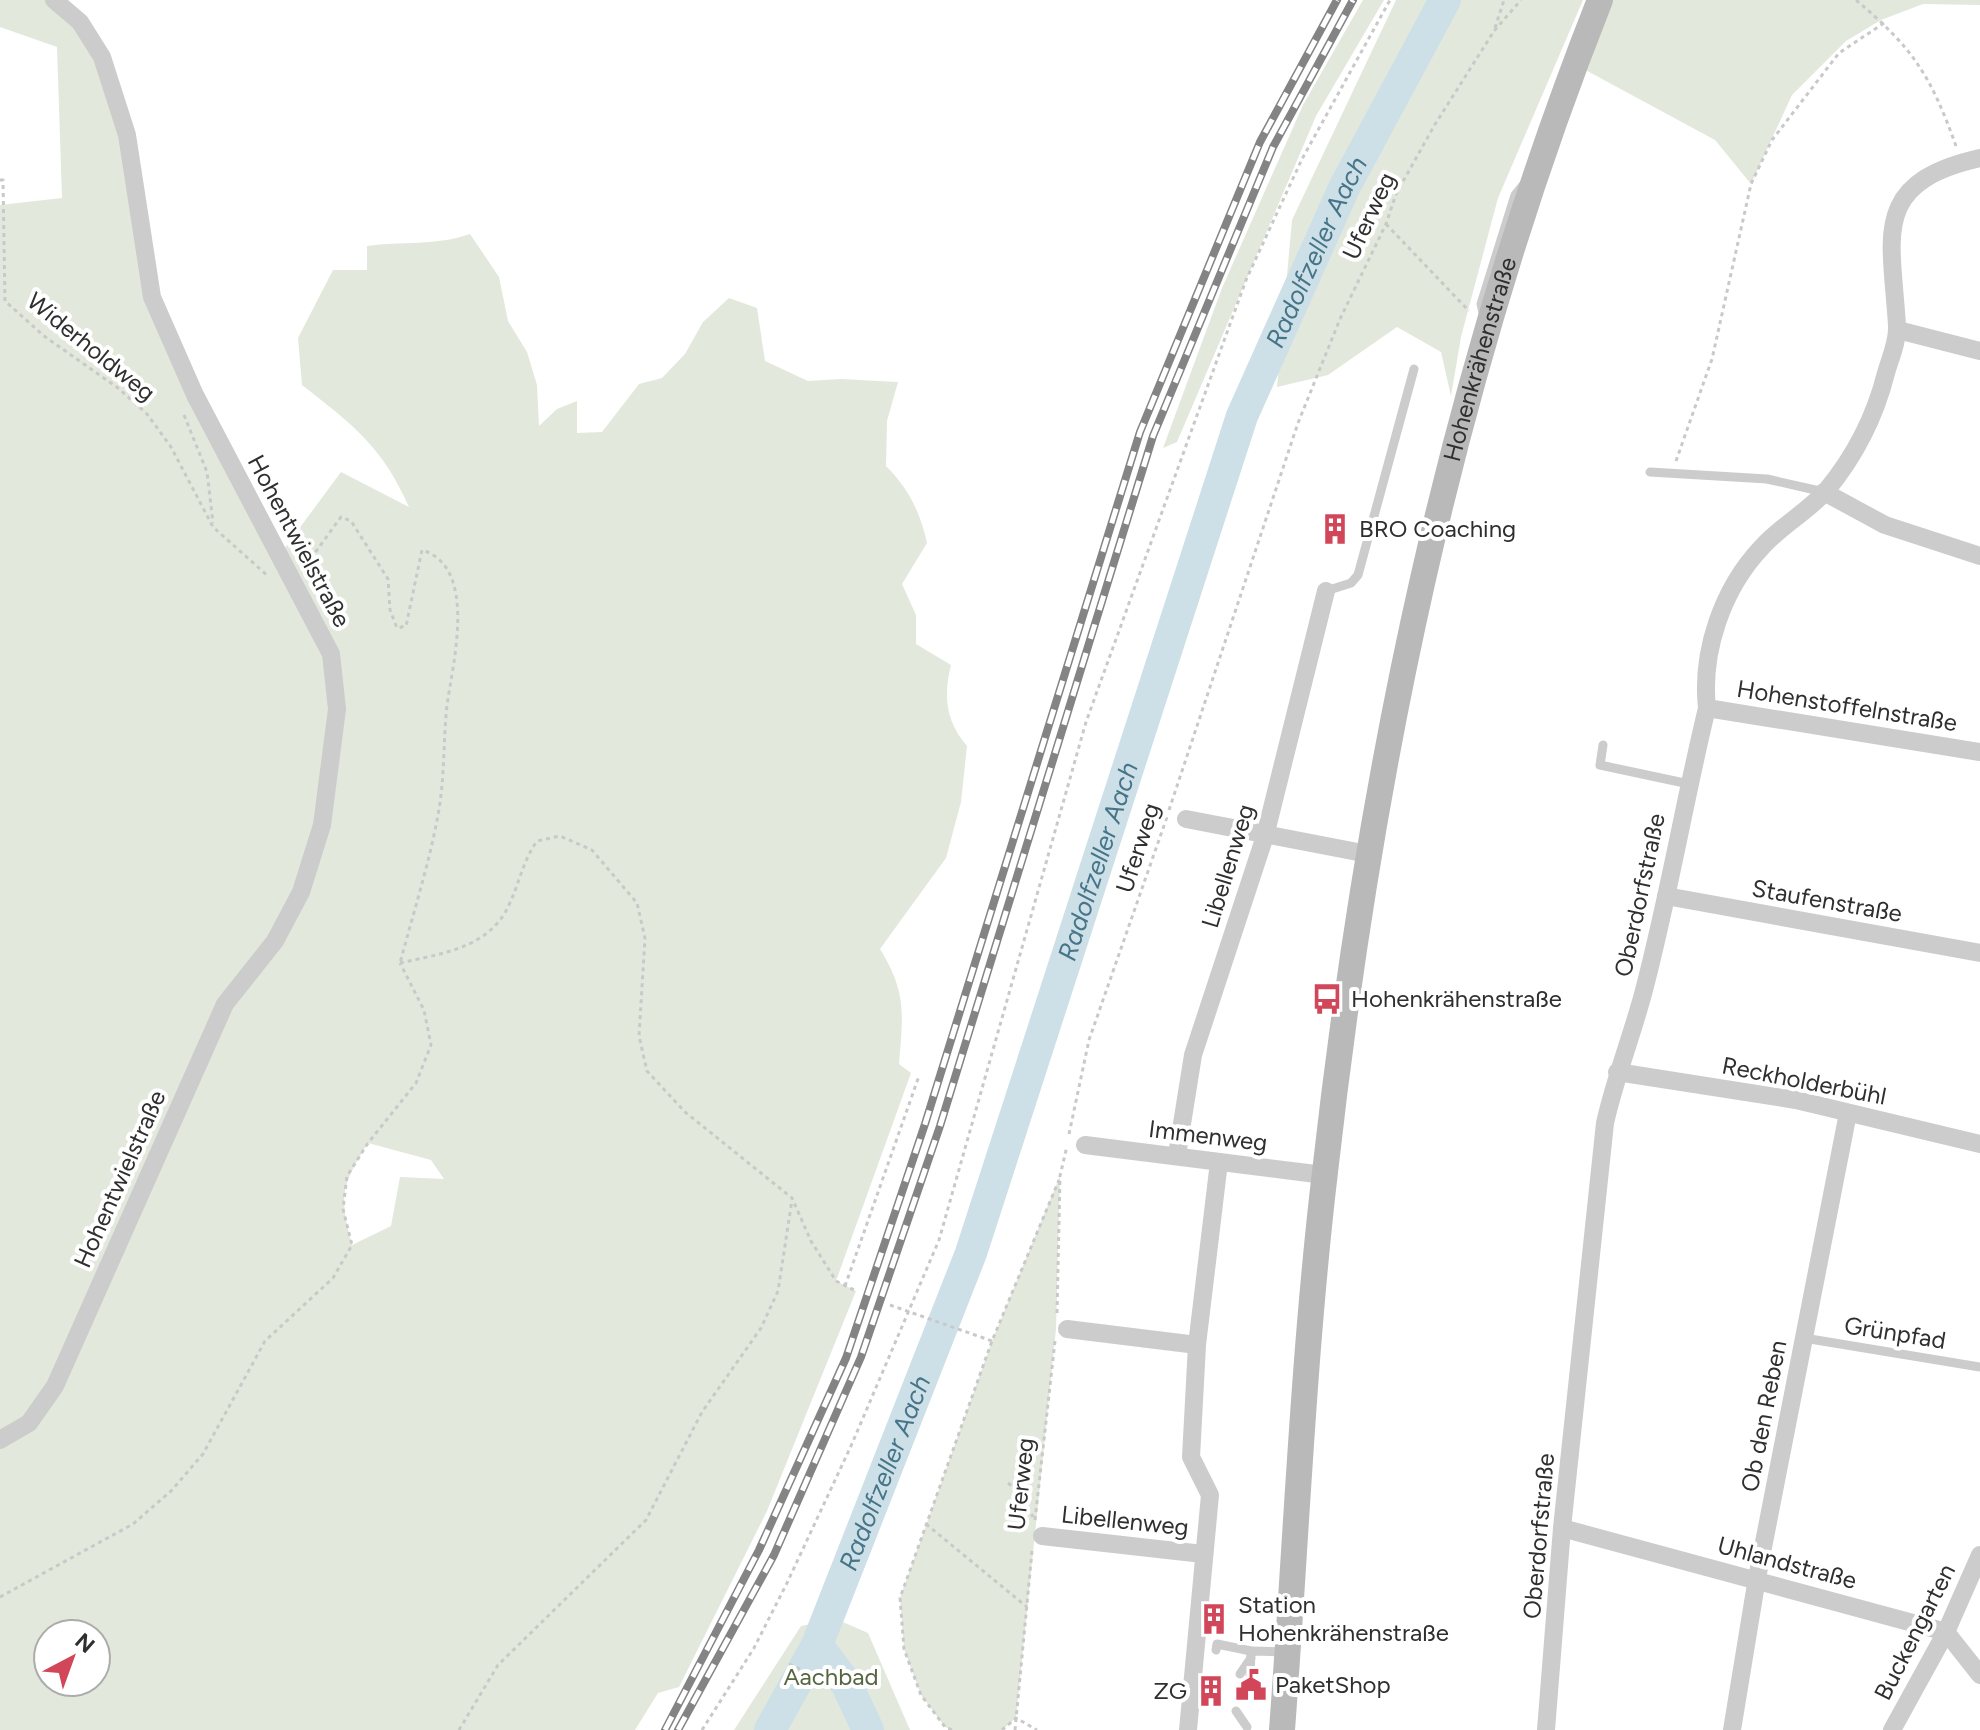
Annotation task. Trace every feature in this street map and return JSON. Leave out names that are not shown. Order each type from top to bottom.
[{"type":"main road","name":"Hohenkrähenstraße","points":[[1282,1730],[1304,1383],[1324,1175],[1368,854],[1423,570],[1486,327],[1600,0]]},
{"type":"street","name":"Hohentwielstraße","points":[[0,1440],[29,1423],[55,1386],[225,1004],[275,941],[301,892],[322,825],[337,709],[331,654],[284,578],[195,395],[152,297],[127,135],[102,57],[80,22],[54,0]]},
{"type":"street","name":"Oberdorfstraße","points":[[1546,1730],[1562,1528],[1605,1123],[1617,1072],[1642,996],[1666,896],[1707,708],[1704,681],[1719,613],[1744,568],[1762,546],[1824,492],[1855,451],[1879,402],[1898,330],[1889,262],[1899,207],[1909,191],[1919,183],[1971,160]]},
{"type":"street","points":[[1898,330],[1980,351]]},
{"type":"street","points":[[1824,492],[1885,525],[1980,556]]},
{"type":"street","name":"Libellenweg","points":[[1177,1155],[1193,1055],[1265,836],[1326,591]]},
{"type":"street","name":"Hohenstoffelnstraße","points":[[1707,708],[1980,752]]},
{"type":"street","points":[[1186,819],[1368,854]]},
{"type":"street","name":"Staufenstraße","points":[[1666,896],[1980,953]]},
{"type":"street","name":"Reckholderbühl","points":[[1617,1072],[1796,1100],[1980,1144]]},
{"type":"street","name":"Ob den Reben","points":[[1732,1730],[1757,1578],[1848,1113]]},
{"type":"street","name":"Immenweg","points":[[1085,1145],[1324,1175]]},
{"type":"street","name":"Libellenweg","points":[[1188,1730],[1210,1495],[1191,1457],[1197,1345],[1219,1162]]},
{"type":"street","points":[[1060,1324],[1197,1345]]},
{"type":"street","name":"Uhlandstraße","points":[[1562,1528],[1757,1578],[1946,1632]]},
{"type":"street","name":"Libellenweg","points":[[1036,1535],[1203,1554]]},
{"type":"street","name":"Buckengarten","points":[[1892,1730],[1946,1632],[1980,1555]]},
{"type":"street","points":[[1946,1632],[1980,1675]]},
{"type":"lane","points":[[1326,591],[1351,583],[1358,575],[1414,369]]},
{"type":"lane","points":[[1650,472],[1767,479],[1824,492]]},
{"type":"lane","points":[[1603,745],[1600,765],[1689,784]]},
{"type":"lane","name":"Grünpfad","points":[[1804,1338],[1980,1367]]},
{"type":"lane","points":[[1216,1650],[1217,1644],[1251,1654],[1288,1652]]},
{"type":"lane","points":[[1245,1675],[1251,1654]]},
{"type":"lane","points":[[1236,1711],[1247,1728]]},
{"type":"lane","points":[[1247,1728],[1248,1712]]},
{"type":"path","points":[[702,1730],[754,1648],[787,1583],[939,1240],[1086,722],[1246,280],[1302,159],[1390,0]]},
{"type":"path","points":[[1494,31],[1504,0]]},
{"type":"path","points":[[1494,31],[1521,0]]},
{"type":"path","points":[[1856,0],[1884,23],[1917,59],[1971,160]]},
{"type":"path","points":[[1672,473],[1712,359],[1751,184],[1772,140],[1839,53],[1884,23]]},
{"type":"path","name":"Uferweg","points":[[1015,1730],[1060,1324],[1060,1176],[1089,1040],[1138,904],[1298,423],[1340,319],[1386,224],[1396,194],[1434,126],[1494,31]]},
{"type":"path","name":"Widerholdweg","points":[[2,180],[5,301],[44,336],[118,388],[147,414],[171,447],[213,527]]},
{"type":"path","points":[[1386,224],[1486,327]]},
{"type":"path","points":[[0,1597],[133,1524],[171,1491],[203,1454],[265,1341],[333,1278],[352,1245],[343,1209],[347,1176],[416,1083],[431,1045],[424,1010],[400,963],[438,816],[446,756],[447,708],[458,637],[455,593],[448,569],[439,555],[422,550],[406,626],[397,628],[390,610],[388,579],[351,521],[341,517],[305,565],[284,578],[213,527],[207,472],[183,415],[195,395]]},
{"type":"path","points":[[400,963],[452,952],[475,942],[489,930],[507,910],[525,858],[537,841],[560,836],[592,850],[637,903],[645,938],[639,1036],[647,1071],[685,1112],[792,1198],[811,1241],[836,1281],[856,1291]]},
{"type":"path","points":[[845,1286],[919,1076]]},
{"type":"path","points":[[952,1730],[945,1727],[921,1695],[903,1638],[900,1598],[992,1341],[1060,1176]]},
{"type":"path","points":[[459,1730],[498,1665],[646,1520],[702,1412],[761,1328],[778,1291],[792,1198]]},
{"type":"path","points":[[890,1305],[992,1341]]},
{"type":"path","points":[[1008,1483],[1022,1494],[1036,1535]]},
{"type":"path","points":[[926,1524],[1027,1607]]},
{"type":"path","points":[[789,1664],[815,1676]]},
{"type":"path","points":[[1002,1730],[1016,1718],[1037,1730]]},
{"type":"green space","points":[[0,0],[54,0],[102,57],[152,297],[281,553],[341,472],[409,507],[377,452],[336,412],[302,385],[298,338],[333,270],[367,270],[367,246],[432,242],[470,234],[499,277],[508,321],[527,352],[537,385],[539,426],[557,409],[577,401],[577,433],[602,432],[639,384],[662,378],[685,354],[703,322],[729,298],[757,308],[765,361],[808,381],[898,382],[887,421],[886,466],[912,502],[927,543],[902,584],[916,615],[916,644],[951,665],[947,687],[948,708],[955,728],[967,746],[961,802],[946,858],[880,949],[895,978],[901,1004],[899,1064],[911,1073],[836,1281],[856,1291],[767,1511],[679,1687],[658,1693],[635,1730],[0,1730],[0,205],[62,198],[57,47],[0,27]],"holes":[[[368,1143],[431,1160],[444,1179],[400,1177],[391,1226],[352,1245],[345,1214],[345,1192],[352,1170]]]},
{"type":"green space","points":[[1363,0],[1384,0],[1316,116],[1177,442],[1163,448],[1222,288],[1303,105]]},
{"type":"green space","points":[[1396,0],[1583,0],[1498,198],[1461,337],[1451,396],[1441,352],[1397,327],[1328,375],[1277,387],[1292,220]]},
{"type":"green space","points":[[1609,0],[1980,0],[1980,5],[1923,4],[1881,20],[1846,41],[1792,95],[1751,184],[1715,140],[1578,66]]},
{"type":"green space","points":[[1060,1176],[1056,1329],[1016,1718],[1002,1730],[952,1730],[945,1727],[921,1695],[904,1649],[900,1598],[992,1341]]},
{"type":"green space","name":"Aachbad","points":[[836,1619],[868,1633],[910,1730],[734,1730],[801,1626]]},
{"type":"waterway","name":"Radolfzeller Aach","points":[[770,1730],[817,1645],[971,1253],[1242,416],[1344,188],[1445,0]]},
{"type":"waterway","points":[[817,1645],[847,1685],[868,1730]]},
{"type":"railway","points":[[665,1730],[759,1550],[846,1358],[925,1124],[1140,432],[1260,142],[1337,0]]},
{"type":"railway","points":[[678,1730],[774,1555],[861,1357],[940,1126],[1153,436],[1273,147],[1353,0]]},
{"type":"place","name":"BRO Coaching","points":[[1335,529]]},
{"type":"place","name":"Hohenkrähenstraße","points":[[1327,999]]},
{"type":"place","name":"Station Hohenkrähenstraße","points":[[1214,1619]]},
{"type":"place","name":"PaketShop","points":[[1251,1685]]},
{"type":"place","name":"ZG","points":[[1211,1691]]}]
